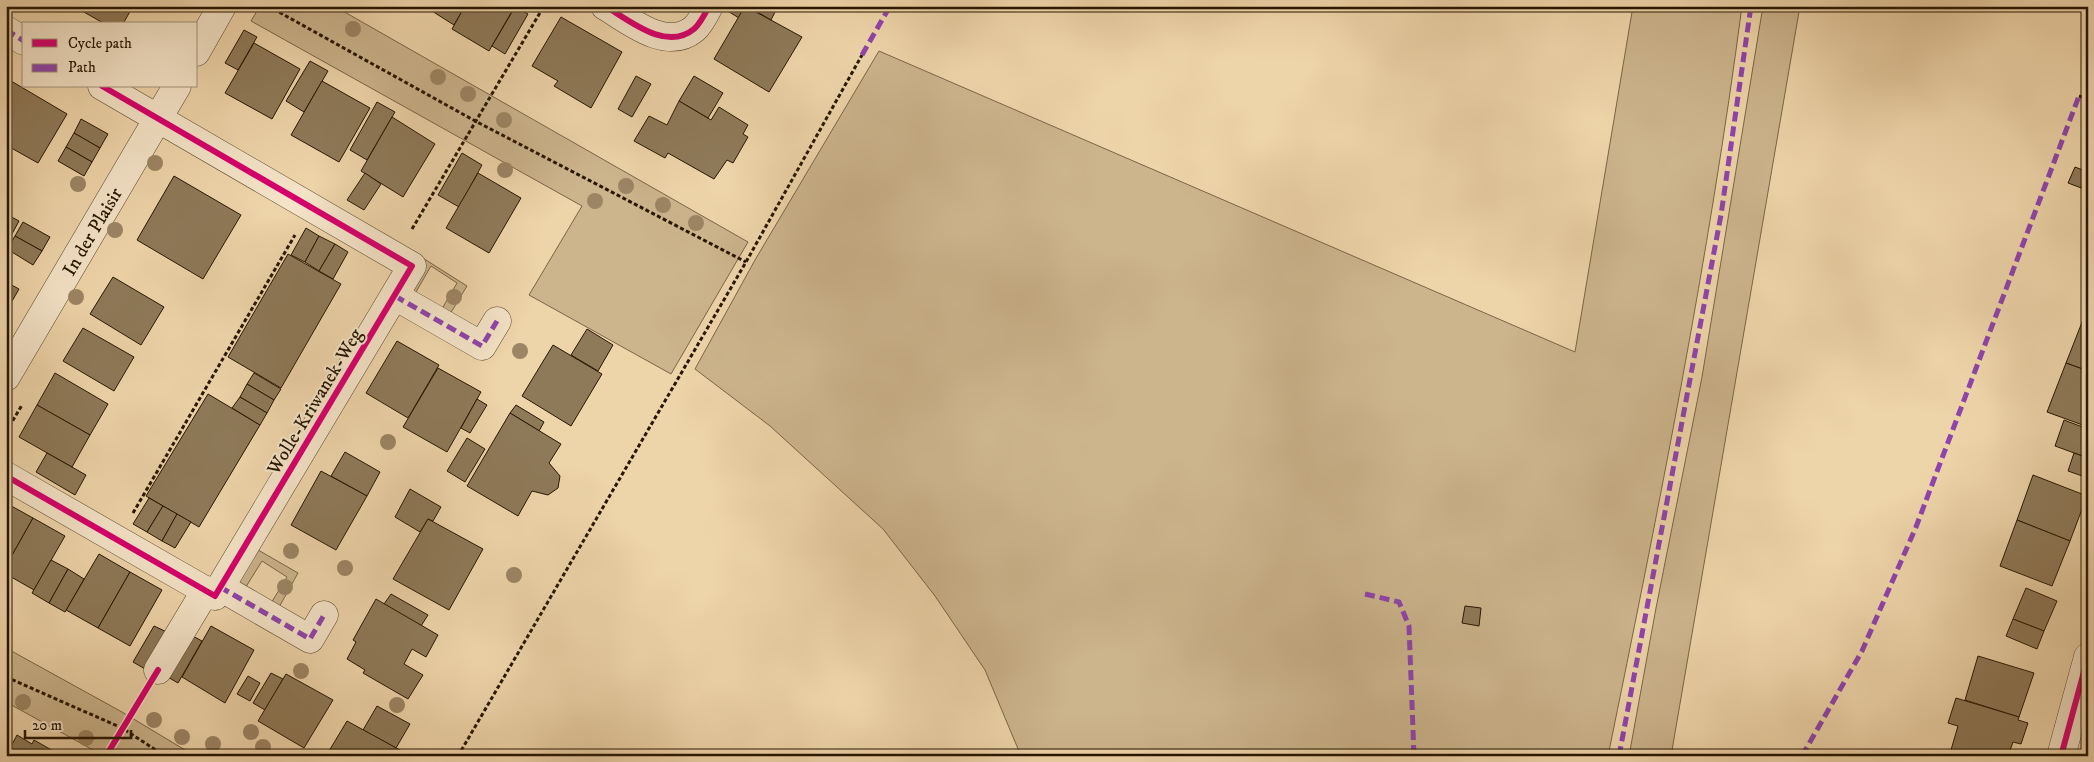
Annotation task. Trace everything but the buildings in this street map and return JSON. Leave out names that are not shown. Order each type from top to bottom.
[{"type":"street","points":[[198,48],[222,6]]},
{"type":"street","points":[[605,6],[649,32],[664,37],[679,37],[694,29],[709,6]]},
{"type":"street","points":[[6,30],[22,40]]},
{"type":"street","name":"Wolle-Kriwanek-Weg","points":[[105,88],[412,266],[213,588],[158,670]]},
{"type":"street","name":"In der Plaisir","points":[[6,378],[176,88]]},
{"type":"street","points":[[395,296],[482,346],[497,321]]},
{"type":"street","points":[[6,476],[118,539],[310,639],[324,615]]},
{"type":"street","points":[[2060,756],[2088,657]]},
{"type":"path","points":[[268,6],[477,122],[746,262]]},
{"type":"path","points":[[395,257],[477,122],[544,6]]},
{"type":"path","points":[[458,756],[746,262],[862,55]]},
{"type":"path","points":[[2079,96],[2088,99]]},
{"type":"path","points":[[118,539],[311,207]]},
{"type":"path","points":[[6,677],[122,728],[165,756]]},
{"type":"shaded area","points":[[260,6],[334,6],[748,242],[671,374],[529,295],[582,206],[251,21]]},
{"type":"shaded area","points":[[1633,6],[1742,6],[1699,288],[1646,569],[1608,756],[1021,756],[985,670],[935,596],[883,529],[770,426],[695,369],[755,260],[879,51],[1575,352]]},
{"type":"shaded area","points":[[1763,6],[1800,6],[1671,756],[1629,756],[1702,377]]},
{"type":"shaded area","points":[[418,255],[467,286],[444,324],[436,319],[457,283],[431,266],[409,304]]},
{"type":"shaded area","points":[[246,543],[298,573],[273,618],[265,613],[287,577],[262,561],[239,598],[220,587]]},
{"type":"shaded area","points":[[6,648],[122,712],[195,756],[104,756],[6,702]]},
{"type":"marked path","points":[[862,55],[890,6]]},
{"type":"marked path","points":[[1619,756],[1721,215],[1751,6]]},
{"type":"marked path","points":[[6,30],[22,40]]},
{"type":"marked path","points":[[1802,756],[1862,651],[1916,527],[2079,96]]},
{"type":"marked path","points":[[395,296],[482,346],[497,321]]},
{"type":"marked path","points":[[220,587],[310,639],[324,615]]},
{"type":"marked path","points":[[1365,594],[1399,602],[1409,626],[1414,756]]},
{"type":"cycle path","points":[[605,6],[648,31],[660,36],[672,37],[683,35],[694,29],[709,6]]},
{"type":"cycle path","points":[[6,476],[215,596],[412,266],[105,88]]},
{"type":"cycle path","points":[[2061,756],[2088,657]]},
{"type":"cycle path","points":[[106,756],[158,670]]}]
